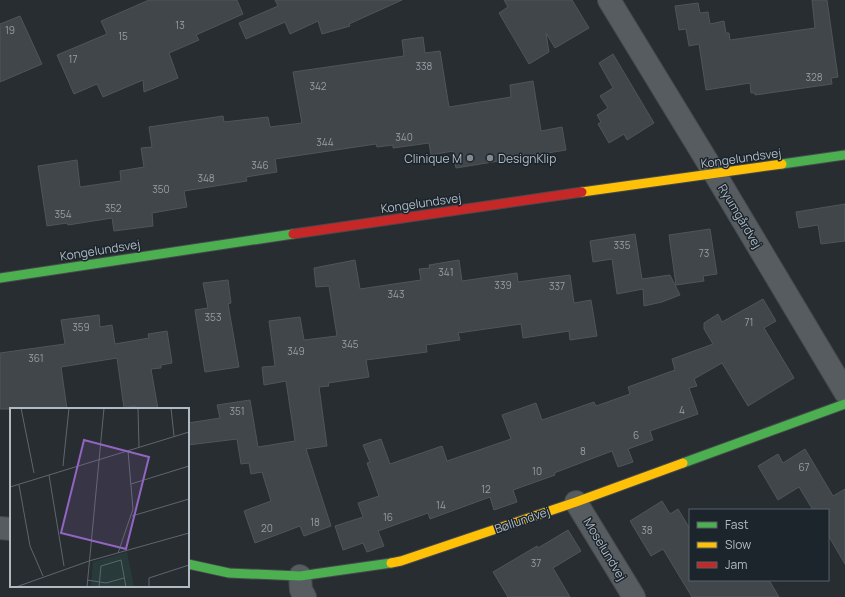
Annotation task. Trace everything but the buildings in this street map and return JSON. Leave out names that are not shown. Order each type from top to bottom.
[{"type":"street","name":"Ryumgårdvej","points":[[609,0],[845,392]]},
{"type":"street","name":"Kongelundsvej","points":[[0,278],[187,248],[845,155]]},
{"type":"street","name":"Bøllundvej","points":[[189,564],[229,573],[300,576],[401,561],[576,502],[845,404]]},
{"type":"street","name":"Moselundvej","points":[[576,502],[634,597]]},
{"type":"street","points":[[0,528],[10,529]]},
{"type":"street","points":[[300,576],[302,590],[305,597]]},
{"type":"traffic: fast","points":[[782,164],[845,155]]},
{"type":"traffic: fast","points":[[0,278],[293,234]]},
{"type":"traffic: fast","points":[[683,463],[845,404]]},
{"type":"traffic: fast","points":[[189,564],[229,573],[300,576],[391,563]]},
{"type":"traffic: slow","points":[[582,192],[782,164]]},
{"type":"traffic: slow","points":[[391,563],[401,561],[576,502],[683,463]]},
{"type":"traffic: jam","points":[[293,234],[582,192]]},
{"type":"place","name":"Clinique M","points":[[470,158]]},
{"type":"place","name":"DesignKlip","points":[[490,158]]}]
